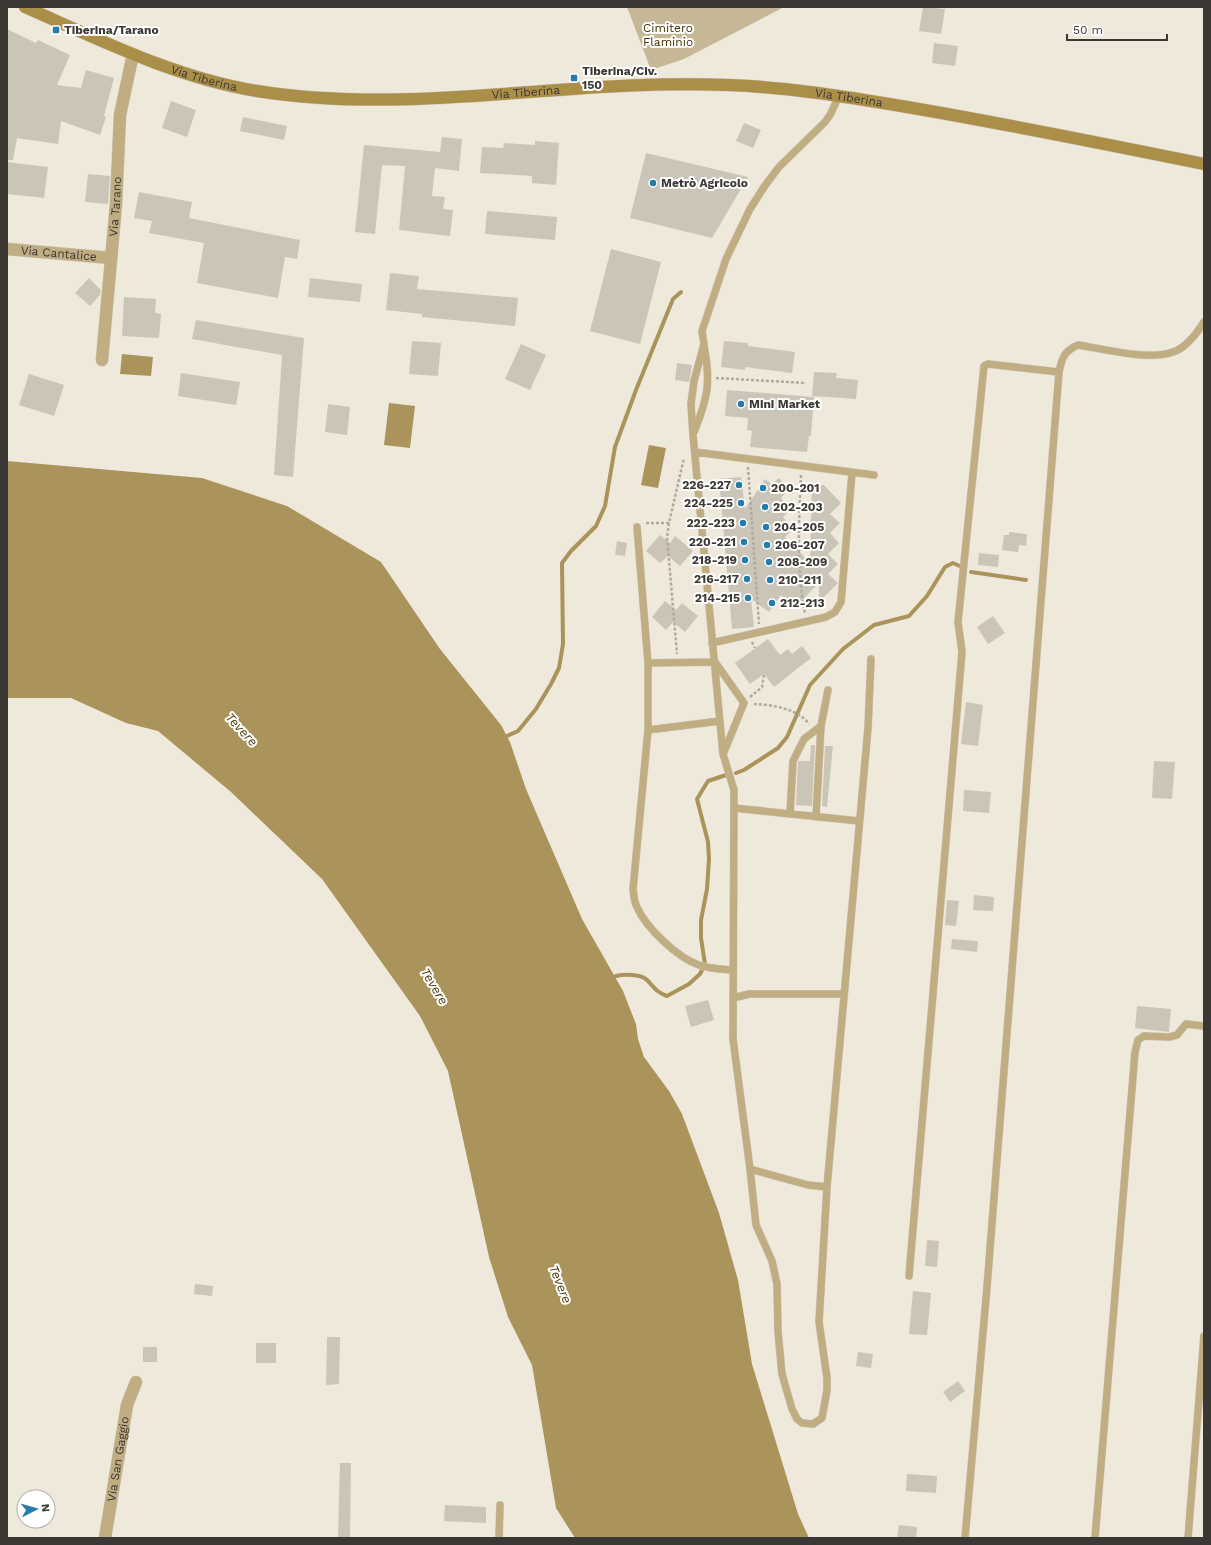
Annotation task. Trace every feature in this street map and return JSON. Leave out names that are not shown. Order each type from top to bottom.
[{"type":"main road","name":"Via Tiberina","points":[[25,7],[133,54],[177,70],[236,87],[284,94],[344,100],[397,99],[688,84],[744,86],[839,96],[978,119],[1204,164]]},
{"type":"street","name":"Via Tarano","points":[[102,360],[111,258],[120,114],[133,54]]},
{"type":"street","name":"Via Cantalice","points":[[7,249],[111,258]]},
{"type":"street","name":"Via San Gaggio","points":[[105,1538],[127,1405],[136,1382]]},
{"type":"lane","points":[[693,435],[704,409],[709,378],[702,331],[713,294],[726,259],[750,209],[779,167],[825,122],[839,96]]},
{"type":"lane","points":[[965,1538],[987,1287],[1059,372],[1061,362],[1067,350],[1078,346],[1145,356],[1173,352],[1187,343],[1204,322]]},
{"type":"lane","points":[[704,344],[694,381],[691,404],[723,754],[734,790],[732,970],[733,1039],[756,1225],[772,1261],[777,1284],[778,1332],[782,1374],[792,1409],[797,1419],[807,1424],[813,1424],[822,1418],[827,1390],[827,1378],[819,1322],[827,1187],[868,728],[871,659]]},
{"type":"lane","points":[[909,1276],[962,652],[958,622],[982,375],[984,366],[988,364],[1059,372]]},
{"type":"lane","points":[[695,452],[874,475]]},
{"type":"lane","points":[[712,643],[826,617],[835,612],[841,602],[852,473]]},
{"type":"lane","points":[[637,528],[648,663],[648,730],[633,889],[635,901],[637,908],[657,934],[686,960],[707,967],[732,970]]},
{"type":"lane","points":[[648,663],[715,662]]},
{"type":"lane","points":[[715,662],[744,703],[723,754]]},
{"type":"lane","points":[[816,816],[821,726],[828,690]]},
{"type":"lane","points":[[648,730],[720,721]]},
{"type":"lane","points":[[790,814],[793,761],[804,739],[821,726]]},
{"type":"lane","points":[[734,808],[859,821]]},
{"type":"lane","points":[[732,998],[749,994],[844,994]]},
{"type":"lane","points":[[1095,1538],[1135,1052],[1138,1040],[1144,1036],[1169,1037],[1177,1035],[1186,1024],[1204,1026]]},
{"type":"lane","points":[[750,1169],[808,1185],[827,1187]]},
{"type":"lane","points":[[1188,1538],[1204,1336]]},
{"type":"lane","points":[[499,1538],[500,1505]]},
{"type":"path","points":[[709,378],[806,383]]},
{"type":"path","points":[[678,662],[667,537],[669,523],[686,455]]},
{"type":"path","points":[[748,459],[748,480],[760,632]]},
{"type":"path","points":[[801,466],[799,538],[801,594],[807,621]]},
{"type":"path","points":[[637,528],[645,523],[669,523]]},
{"type":"path","points":[[744,703],[762,687],[764,674]]},
{"type":"path","points":[[744,703],[775,705],[790,711],[806,721]]},
{"type":"green space","name":"Cimitero Flaminio","points":[[627,7],[784,7],[684,59],[651,70]]},
{"type":"water","points":[[122,354],[153,357],[151,376],[120,374]]},
{"type":"water","points":[[389,403],[415,406],[410,448],[384,445]]},
{"type":"water","points":[[649,445],[666,448],[658,488],[641,485]]},
{"type":"water","name":"Tevere","points":[[7,461],[202,478],[287,506],[381,562],[440,649],[501,725],[510,742],[526,789],[582,919],[623,991],[636,1024],[638,1039],[644,1057],[669,1091],[682,1114],[719,1213],[738,1280],[752,1364],[798,1514],[809,1538],[575,1538],[556,1508],[532,1365],[508,1317],[489,1257],[448,1071],[420,1016],[322,879],[231,792],[158,731],[126,723],[71,698],[7,698]]},
{"type":"building","points":[[923,7],[945,9],[941,34],[919,31]]},
{"type":"building","points":[[7,29],[36,43],[38,40],[70,55],[57,85],[81,88],[86,70],[114,78],[104,116],[106,117],[100,135],[61,121],[58,144],[17,138],[13,160],[7,160]]},
{"type":"building","points":[[934,43],[958,46],[955,66],[932,63]]},
{"type":"building","points":[[171,101],[196,110],[187,137],[162,128]]},
{"type":"building","points":[[243,117],[287,126],[284,140],[240,131]]},
{"type":"building","points":[[744,123],[761,130],[753,148],[736,141]]},
{"type":"building","points":[[442,137],[462,139],[459,171],[435,168],[432,196],[445,197],[443,209],[453,210],[450,236],[399,230],[405,166],[382,165],[375,234],[355,232],[364,145],[440,152]]},
{"type":"building","points":[[535,141],[559,143],[556,185],[532,183],[532,176],[480,173],[482,147],[503,148],[504,143],[535,145]]},
{"type":"building","points":[[646,153],[748,177],[712,238],[630,218]]},
{"type":"building","points":[[7,162],[48,167],[44,198],[7,194]]},
{"type":"building","points":[[88,174],[110,176],[108,204],[85,202]]},
{"type":"building","points":[[139,192],[192,202],[189,218],[300,240],[297,259],[285,257],[278,298],[197,283],[204,243],[149,233],[152,221],[134,218]]},
{"type":"building","points":[[487,211],[557,217],[555,240],[485,234]]},
{"type":"building","points":[[611,249],[661,262],[640,344],[590,331]]},
{"type":"building","points":[[390,273],[419,276],[417,289],[518,298],[515,326],[422,317],[422,314],[386,310]]},
{"type":"building","points":[[89,278],[101,290],[100,295],[90,306],[75,293]]},
{"type":"building","points":[[310,278],[362,284],[360,302],[308,297]]},
{"type":"building","points":[[124,297],[156,299],[155,313],[161,314],[159,338],[122,336]]},
{"type":"building","points":[[196,320],[304,338],[293,477],[274,475],[282,355],[192,339]]},
{"type":"building","points":[[412,341],[441,343],[438,376],[409,374]]},
{"type":"building","points":[[724,341],[748,343],[748,346],[795,352],[792,373],[745,367],[745,370],[721,367]]},
{"type":"building","points":[[521,344],[546,355],[530,390],[505,379]]},
{"type":"building","points":[[677,363],[692,365],[689,382],[675,380]]},
{"type":"building","points":[[814,372],[837,373],[836,378],[858,380],[856,399],[812,396]]},
{"type":"building","points":[[181,373],[240,382],[236,405],[178,396]]},
{"type":"building","points":[[29,374],[64,385],[54,416],[19,405]]},
{"type":"building","points":[[727,390],[814,397],[811,436],[809,436],[807,452],[750,447],[752,431],[747,430],[748,418],[725,416]]},
{"type":"building","points":[[328,404],[350,407],[347,435],[325,432]]},
{"type":"building","points":[[741,477],[745,509],[765,479],[772,484],[779,478],[789,489],[781,498],[791,509],[783,517],[793,529],[785,537],[810,563],[812,485],[824,485],[841,503],[830,514],[840,523],[830,533],[839,543],[828,554],[838,564],[828,574],[838,583],[819,602],[819,583],[794,608],[781,595],[769,612],[751,599],[754,627],[732,629],[719,479]]},
{"type":"building","points":[[1009,532],[1027,534],[1026,546],[1019,545],[1018,552],[1002,550],[1004,535],[1009,535]]},
{"type":"building","points":[[660,535],[670,543],[675,536],[693,551],[680,566],[668,556],[660,563],[646,551]]},
{"type":"building","points":[[617,541],[627,543],[625,556],[615,555]]},
{"type":"building","points":[[979,553],[999,555],[998,567],[978,565]]},
{"type":"building","points":[[665,601],[676,610],[682,603],[698,616],[685,632],[673,622],[666,630],[652,617]]},
{"type":"building","points":[[993,616],[1005,633],[988,644],[977,627]]},
{"type":"building","points":[[768,639],[780,655],[788,649],[792,654],[802,646],[811,658],[774,687],[764,674],[750,684],[735,663]]},
{"type":"building","points":[[966,702],[983,705],[978,746],[961,744]]},
{"type":"building","points":[[811,745],[815,745],[812,806],[796,805],[798,761],[810,761]]},
{"type":"building","points":[[825,746],[833,746],[827,807],[822,806]]},
{"type":"building","points":[[1154,761],[1175,762],[1172,799],[1152,798]]},
{"type":"building","points":[[964,790],[991,792],[989,813],[963,811]]},
{"type":"building","points":[[974,895],[994,897],[993,911],[973,910]]},
{"type":"building","points":[[947,900],[959,901],[956,926],[945,925]]},
{"type":"building","points":[[952,939],[978,941],[977,952],[951,949]]},
{"type":"building","points":[[708,1000],[714,1020],[691,1027],[685,1006]]},
{"type":"building","points":[[1137,1006],[1171,1009],[1169,1032],[1135,1028]]},
{"type":"building","points":[[927,1240],[939,1241],[937,1267],[925,1266]]},
{"type":"building","points":[[195,1284],[213,1286],[212,1296],[194,1294]]},
{"type":"building","points":[[913,1291],[931,1293],[927,1335],[909,1334]]},
{"type":"building","points":[[327,1337],[340,1337],[339,1384],[326,1385]]},
{"type":"building","points":[[256,1343],[276,1343],[276,1363],[256,1363]]},
{"type":"building","points":[[143,1347],[157,1347],[157,1362],[143,1362]]},
{"type":"building","points":[[858,1352],[873,1354],[871,1368],[856,1366]]},
{"type":"building","points":[[958,1381],[965,1391],[950,1402],[943,1392]]},
{"type":"building","points":[[340,1463],[351,1463],[350,1538],[338,1538]]},
{"type":"building","points":[[907,1474],[937,1476],[936,1493],[906,1491]]},
{"type":"building","points":[[445,1505],[486,1507],[486,1523],[444,1521]]},
{"type":"building","points":[[899,1525],[917,1527],[916,1538],[897,1538]]},
{"type":"waterway","points":[[507,736],[518,731],[536,709],[559,668],[563,644],[562,563],[571,551],[596,526],[605,506],[615,447],[636,390],[673,299],[681,292]]},
{"type":"waterway","points":[[736,773],[744,770],[778,748],[787,737],[810,685],[843,649],[874,625],[909,616],[927,596],[945,567],[953,563],[962,567]]},
{"type":"waterway","points":[[971,572],[1026,580]]},
{"type":"waterway","points":[[616,976],[628,975],[644,978],[658,991],[667,996],[689,984],[700,974],[705,964],[701,938],[701,920],[707,889],[709,859],[708,842],[697,799],[708,781],[726,775]]},
{"type":"place","name":"Tiberina/Tarano","points":[[56,30]]},
{"type":"place","name":"Tiberina/Civ. 150","points":[[574,78]]},
{"type":"place","name":"Metrò Agricolo","points":[[653,183]]},
{"type":"place","name":"Mini Market","points":[[741,404]]},
{"type":"place","name":"226-227","points":[[739,485]]},
{"type":"place","name":"200-201","points":[[763,488]]},
{"type":"place","name":"224-225","points":[[741,503]]},
{"type":"place","name":"202-203","points":[[765,507]]},
{"type":"place","name":"222-223","points":[[743,523]]},
{"type":"place","name":"204-205","points":[[766,527]]},
{"type":"place","name":"220-221","points":[[744,542]]},
{"type":"place","name":"206-207","points":[[767,545]]},
{"type":"place","name":"218-219","points":[[745,560]]},
{"type":"place","name":"208-209","points":[[769,562]]},
{"type":"place","name":"216-217","points":[[747,579]]},
{"type":"place","name":"210-211","points":[[770,580]]},
{"type":"place","name":"214-215","points":[[748,598]]},
{"type":"place","name":"212-213","points":[[772,603]]}]
